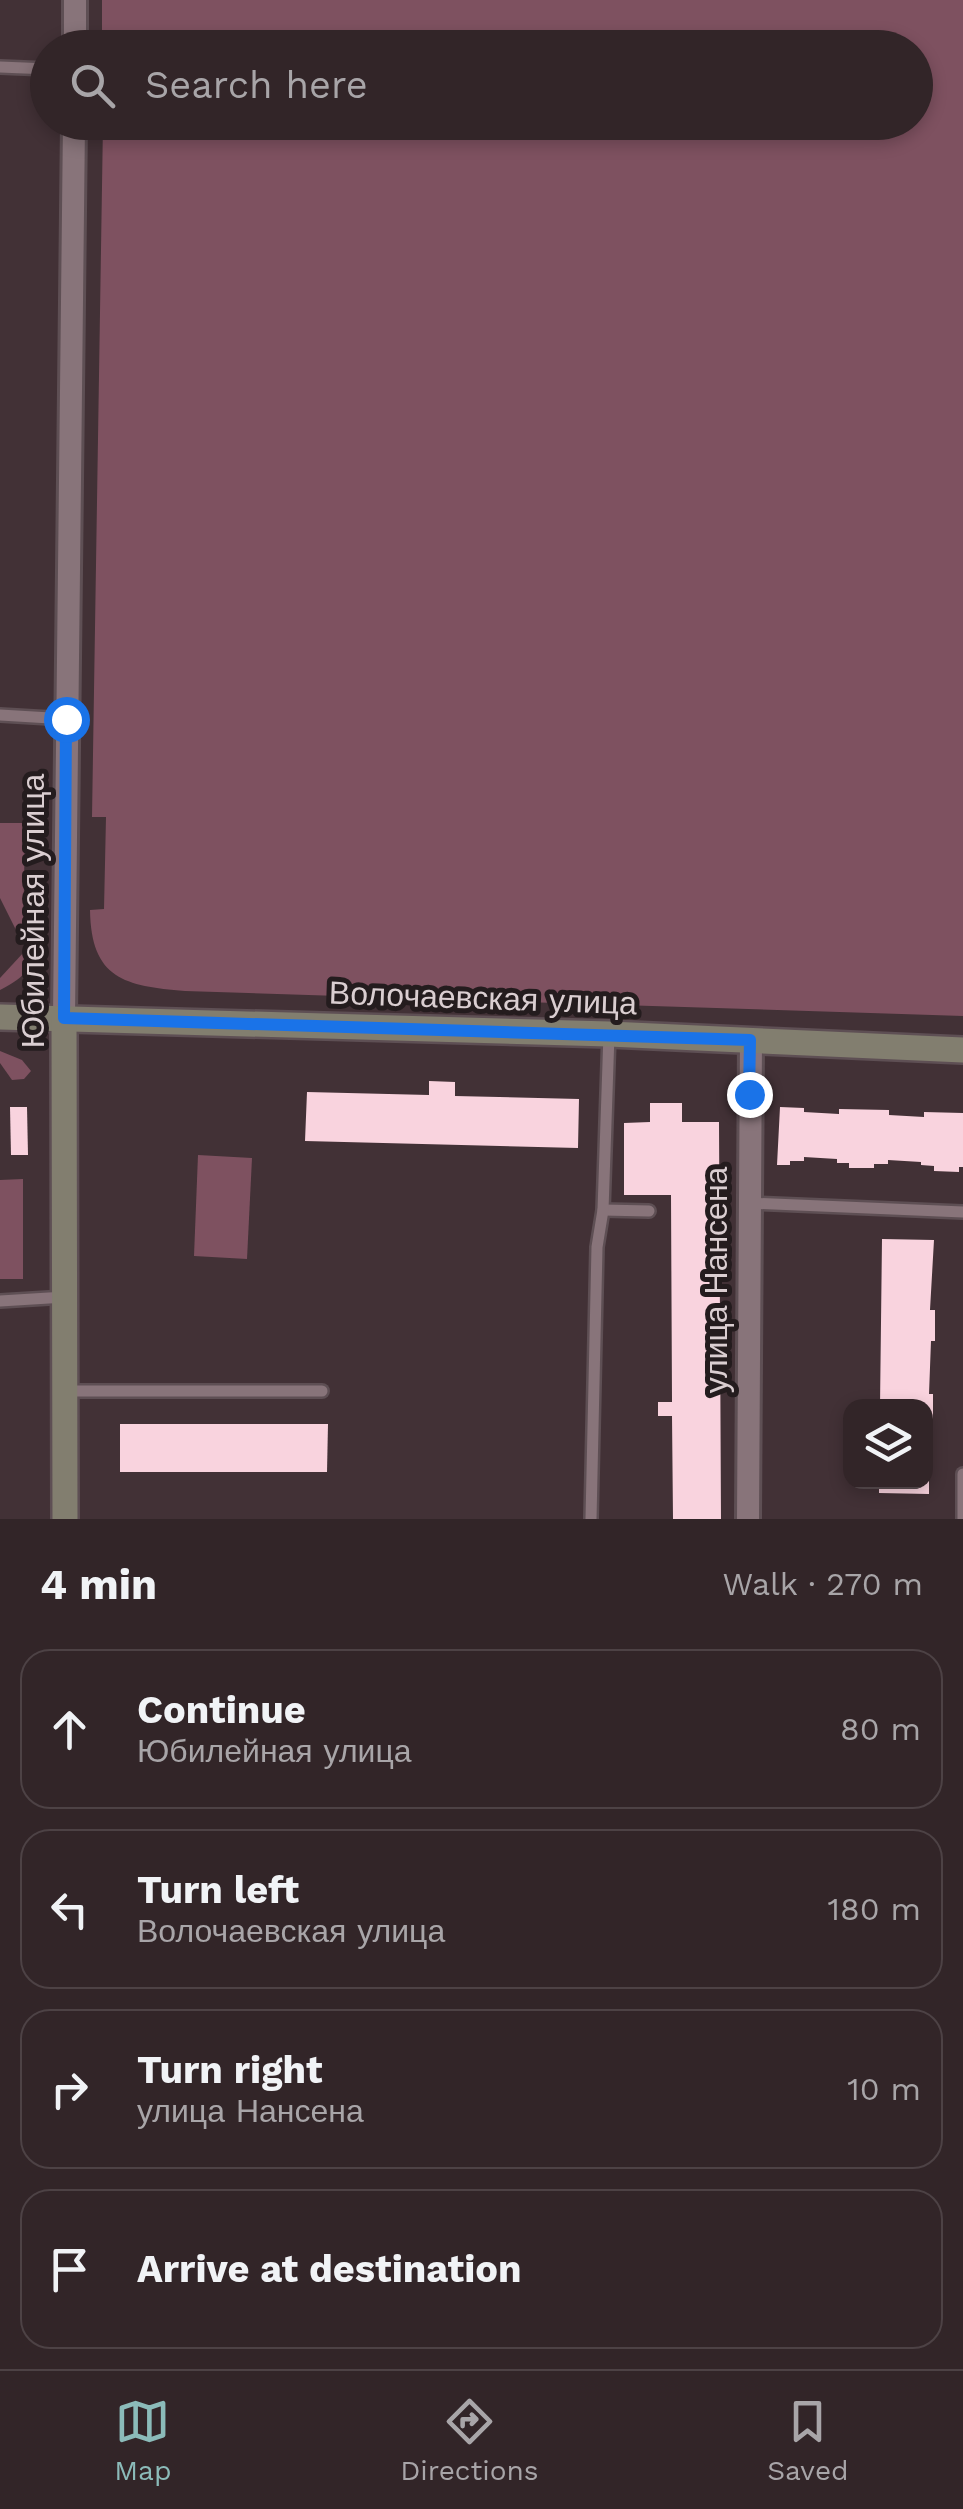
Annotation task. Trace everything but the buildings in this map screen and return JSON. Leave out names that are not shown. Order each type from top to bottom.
[{"type":"street","points":[[74,0],[74,30]]},
{"type":"street","name":"Юбилейная улица","points":[[65,1519],[64,1018],[74,140]]},
{"type":"street","name":"Волочаевская улица","points":[[0,1017],[610,1034],[963,1050]]},
{"type":"street","name":"улица Нансена","points":[[748,1519],[750,1040]]},
{"type":"lane","points":[[0,68],[30,69]]},
{"type":"lane","points":[[0,715],[66,719]]},
{"type":"lane","points":[[591,1519],[598,1247],[610,1034]]},
{"type":"lane","points":[[748,1203],[963,1212]]},
{"type":"lane","points":[[603,1210],[650,1211]]},
{"type":"lane","points":[[0,1300],[65,1297]]},
{"type":"lane","points":[[64,1391],[322,1391]]},
{"type":"lane","points":[[962,1519],[963,1474]]},
{"type":"shaded area","points":[[102,0],[963,0],[963,1016],[185,991],[145,986],[115,974],[97,951],[90,910],[104,909],[106,817],[92,817],[103,140],[933,140],[933,30],[102,30]]},
{"type":"shaded area","points":[[0,823],[25,823],[23,944],[0,898]]},
{"type":"shaded area","points":[[34,947],[24,973],[0,990],[0,978],[24,952]]},
{"type":"shaded area","points":[[0,1051],[22,1060],[31,1071],[24,1079],[12,1080],[0,1063]]},
{"type":"shaded area","points":[[198,1155],[252,1158],[247,1259],[194,1256]]},
{"type":"shaded area","points":[[23,1179],[23,1279],[0,1279],[0,1180]]},
{"type":"route","points":[[66,719],[64,1018],[750,1040],[749,1094]]}]
